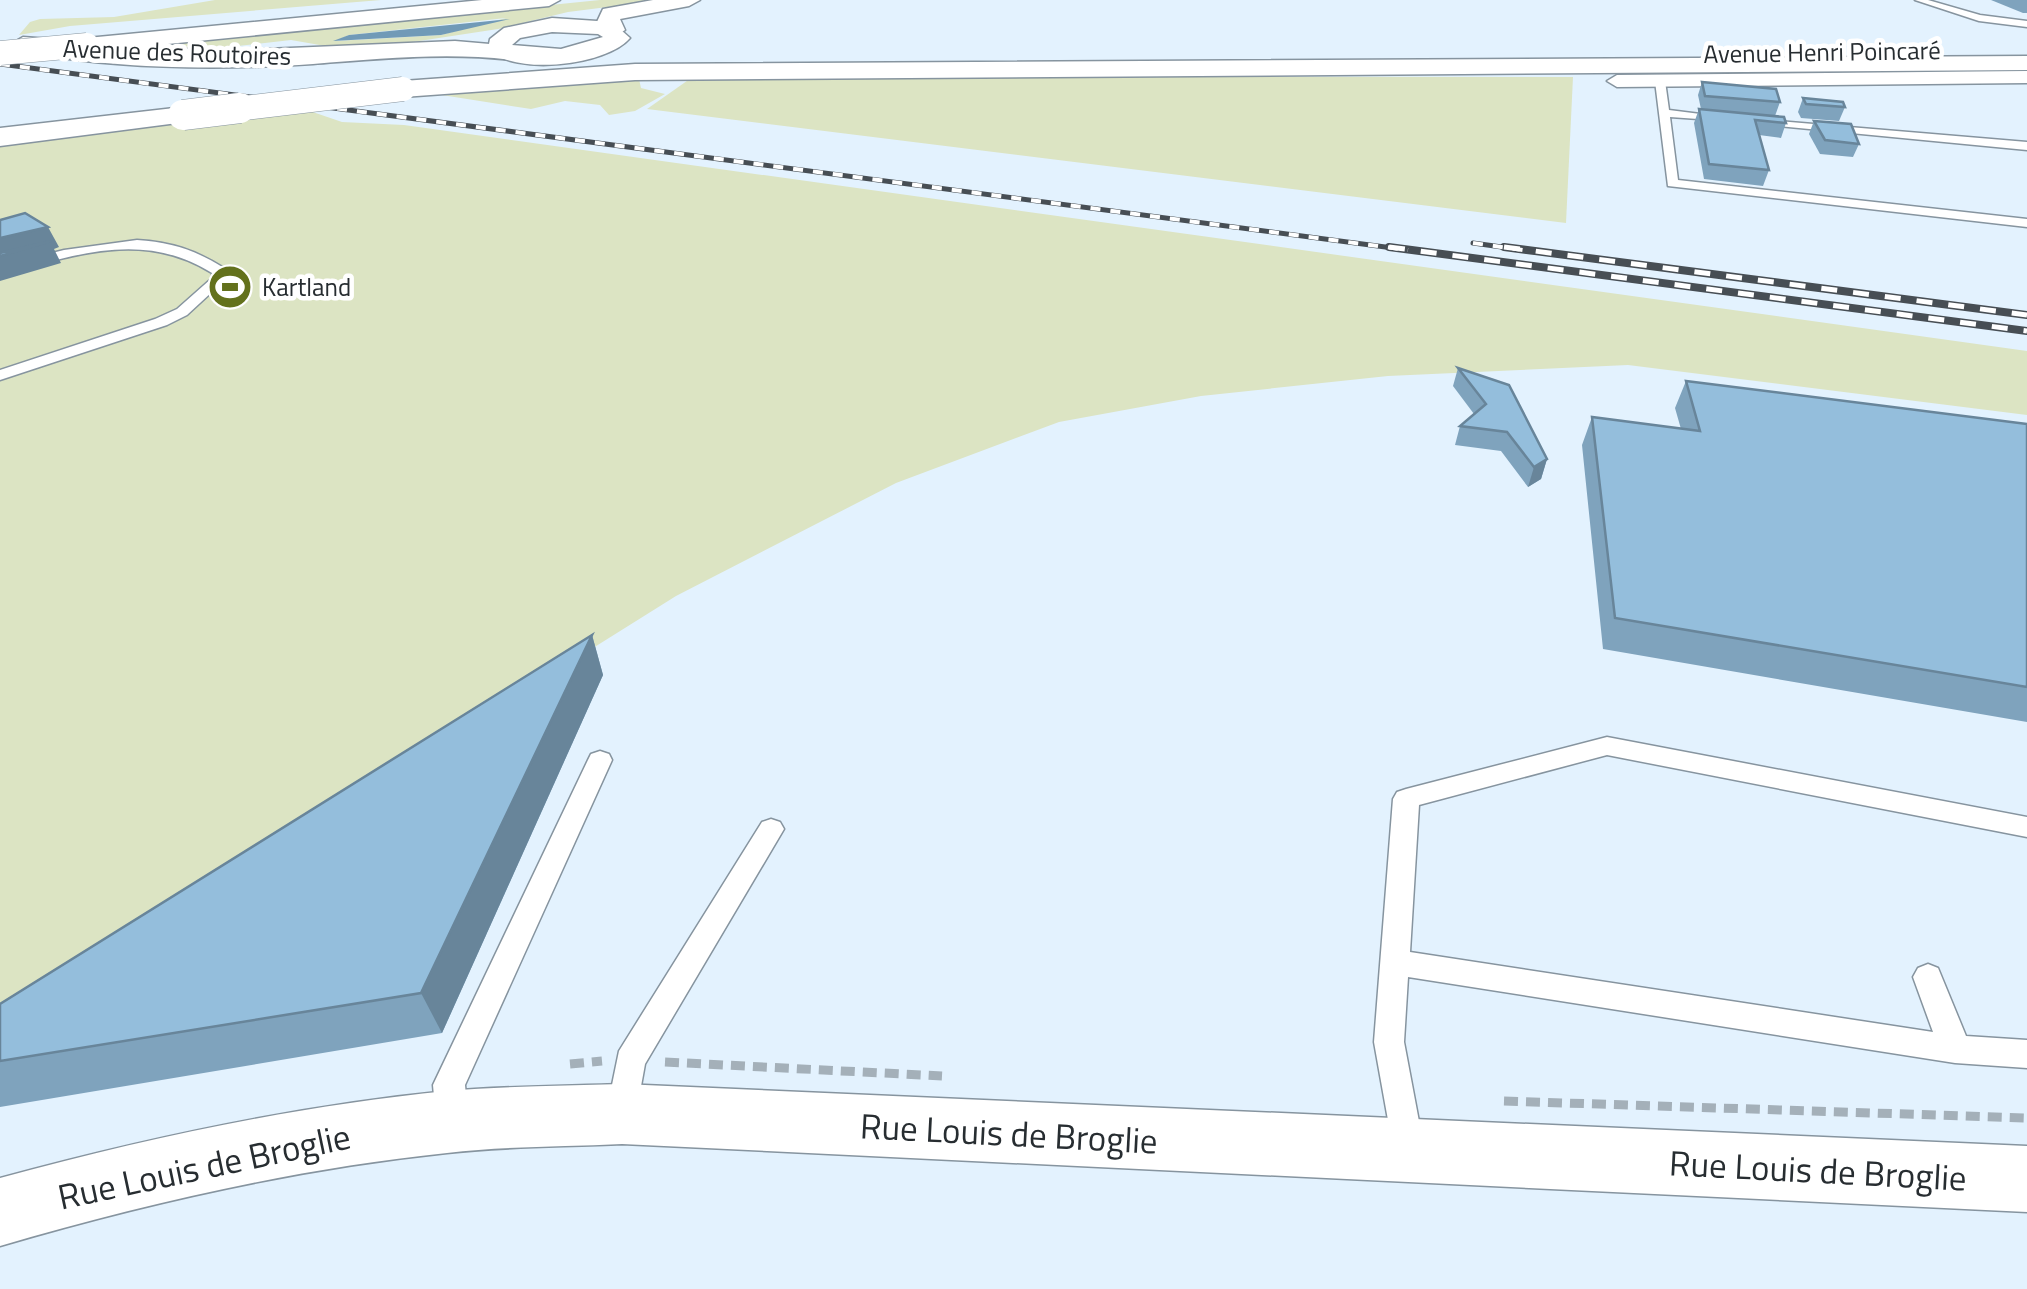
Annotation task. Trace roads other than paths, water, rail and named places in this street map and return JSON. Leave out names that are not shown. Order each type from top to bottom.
[{"type":"main road","points":[[0,43],[474,0]]},
{"type":"main road","points":[[0,54],[548,0]]},
{"type":"main road","points":[[613,36],[606,18],[611,14],[689,0]]},
{"type":"main road","name":"Avenue des Routoires","points":[[0,43],[177,58],[355,54],[512,43],[573,24],[613,36],[618,52],[644,58],[1105,66]]},
{"type":"main road","points":[[758,72],[2027,61]]},
{"type":"main road","points":[[0,137],[403,89],[586,73],[2027,61]]},
{"type":"street","name":"Avenue Henri Poincaré","points":[[1617,81],[2027,78]]},
{"type":"street","name":"Rue Louis de Broglie","points":[[0,1212],[220,1159],[626,1088],[1408,1151],[2027,1179]]},
{"type":"lane","points":[[1919,0],[1980,18],[2027,24]]},
{"type":"lane","points":[[1660,81],[1672,183],[2027,223]]},
{"type":"lane","points":[[1664,112],[2027,146]]},
{"type":"lane","points":[[0,271],[89,249],[162,246],[180,249],[219,270],[219,280],[182,312],[0,375]]},
{"type":"lane","points":[[1408,1151],[1388,1042],[1406,798],[1607,746],[2027,827]]},
{"type":"lane","points":[[452,1121],[449,1086],[454,1073],[600,760]]},
{"type":"lane","points":[[626,1088],[771,828]]},
{"type":"lane","points":[[1394,962],[1955,1049],[2027,1054]]},
{"type":"lane","points":[[1928,977],[1955,1049]]},
{"type":"water","points":[[510,19],[441,35],[333,41],[349,35]]},
{"type":"railway","points":[[0,64],[1408,250]]},
{"type":"railway","points":[[1473,243],[1523,250]]},
{"type":"railway","points":[[1389,247],[2027,331]]},
{"type":"railway","points":[[1504,247],[2027,315]]},
{"type":"place","name":"Kartland","points":[[230,287]]}]
